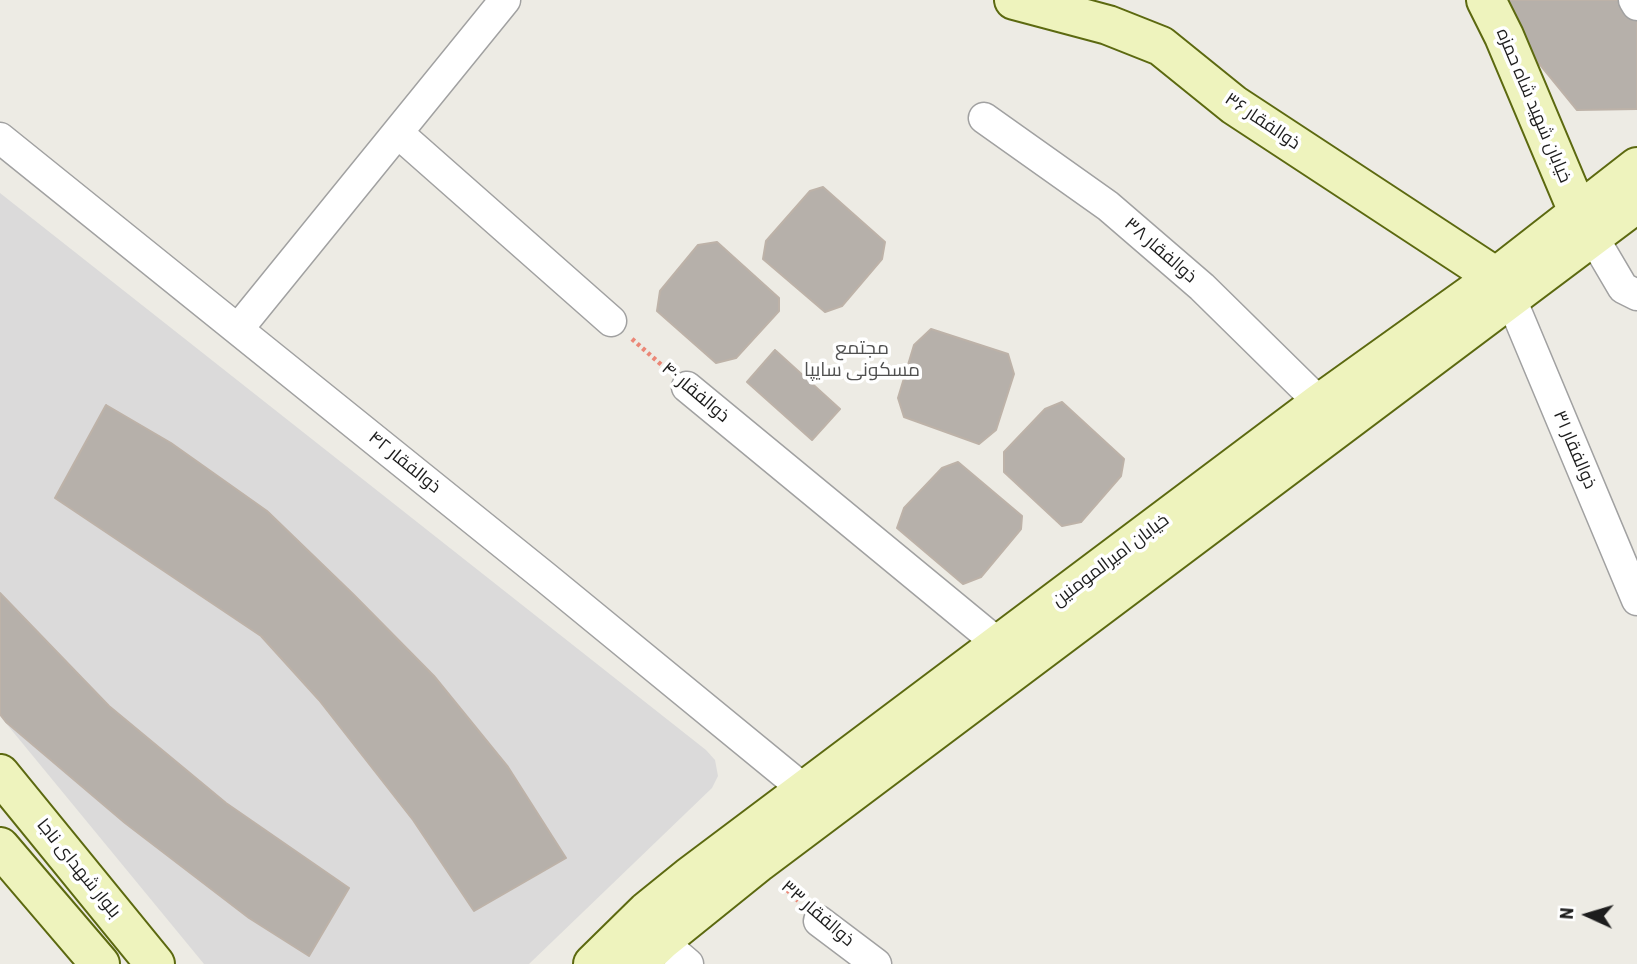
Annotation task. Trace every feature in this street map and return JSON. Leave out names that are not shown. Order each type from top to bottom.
[{"type":"main road","name":"ذوالفقار ۳۶","points":[[1014,0],[1108,25],[1161,46],[1234,105],[1503,288]]},
{"type":"main road","name":"خیابان شهید شاه حمزه","points":[[1486,0],[1586,225]]},
{"type":"main road","name":"خیابان امیرالمومنین","points":[[662,956],[759,862],[1586,225],[1637,167]]},
{"type":"main road","name":"خیابان امیرالمومنین","points":[[1586,225],[1637,203]]},
{"type":"main road","name":"خیابان امیرالمومنین","points":[[593,964],[647,911],[689,877],[1320,403],[1503,288]]},
{"type":"main road","name":"بلوار شهدای ناجا","points":[[0,774],[155,964]]},
{"type":"main road","points":[[0,847],[100,964]]},
{"type":"street","points":[[238,329],[505,0]]},
{"type":"street","points":[[1633,0],[1637,5]]},
{"type":"street","name":"ذوالفقار ۳۸","points":[[984,118],[1108,206],[1202,287],[1320,403]]},
{"type":"street","points":[[398,133],[611,321]]},
{"type":"street","name":"ذوالفقار ۴۲","points":[[0,138],[806,791]]},
{"type":"street","points":[[1586,225],[1623,288],[1637,295]]},
{"type":"street","name":"ذوالفقار ۳۱","points":[[1503,288],[1637,600]]},
{"type":"street","name":"ذوالفقار ۴۰","points":[[687,387],[1000,645]]},
{"type":"street","name":"ذوالفقار ۳۳","points":[[819,921],[876,964]]},
{"type":"path","name":"ذوالفقار ۴۰","points":[[611,321],[687,387]]},
{"type":"path","name":"ذوالفقار ۳۳","points":[[759,862],[819,921]]},
{"type":"shaded area","points":[[0,193],[706,750],[715,760],[718,776],[712,788],[529,964],[204,964],[0,716]]},
{"type":"building","points":[[1498,0],[1637,0],[1637,109],[1577,110],[1515,34]]},
{"type":"building","points":[[823,187],[885,242],[882,259],[842,306],[825,312],[763,259],[766,241],[810,191]]},
{"type":"building","points":[[717,242],[779,298],[779,311],[736,358],[716,363],[657,311],[660,291],[698,245]]},
{"type":"building","points":[[931,329],[1008,354],[1014,374],[996,430],[979,444],[904,417],[898,398],[914,345]]},
{"type":"building","points":[[775,350],[840,409],[812,440],[747,382]]},
{"type":"building","points":[[1062,402],[1124,459],[1121,476],[1081,522],[1062,526],[1004,472],[1004,452],[1045,409]]},
{"type":"building","points":[[106,405],[171,443],[267,511],[353,594],[434,676],[508,767],[566,858],[474,911],[413,820],[319,700],[261,636],[55,498]]},
{"type":"building","points":[[958,462],[1022,516],[1021,529],[981,577],[963,584],[897,528],[904,508],[942,468]]},
{"type":"building","points":[[0,593],[109,706],[226,803],[349,888],[309,956],[249,918],[125,823],[6,722],[0,714]]},
{"type":"district","name":"مجتمع مسکونی سایپا","points":[[862,360]]}]
